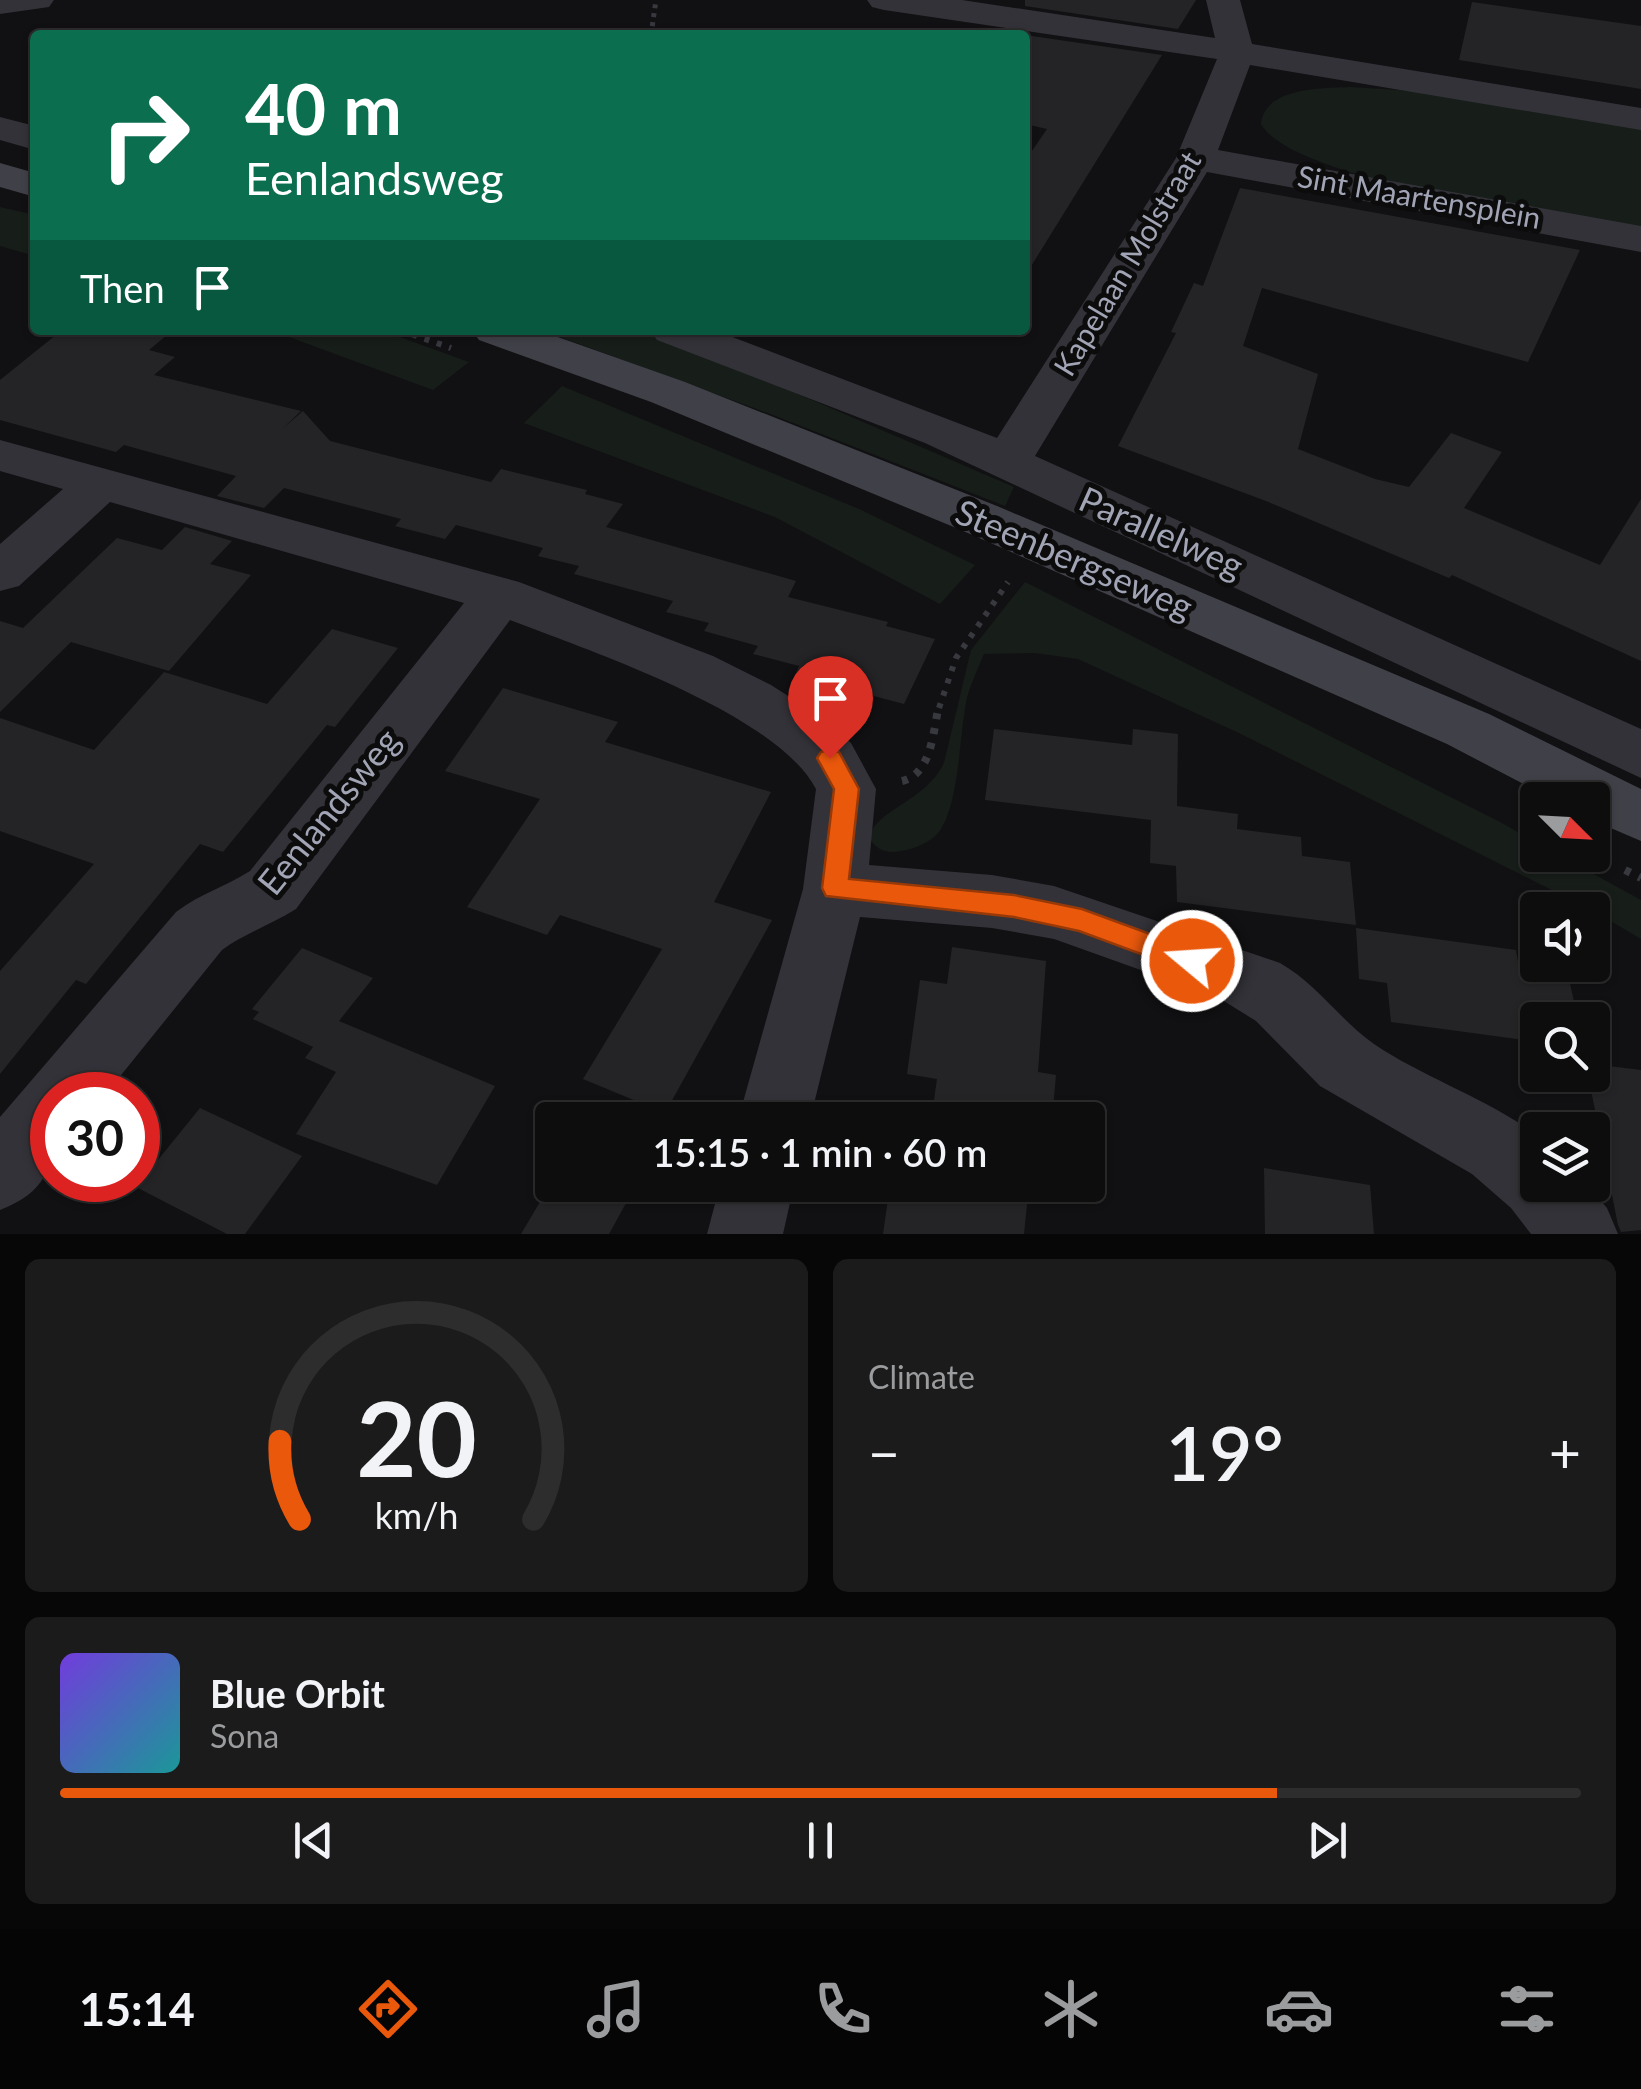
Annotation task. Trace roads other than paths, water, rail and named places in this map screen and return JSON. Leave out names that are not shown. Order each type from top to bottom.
[{"type":"main road","points":[[0,176],[30,185]]},
{"type":"main road","name":"Steenbergseweg","points":[[510,335],[668,392],[1041,546],[1468,729],[1641,817]]},
{"type":"street","points":[[0,4],[37,0]]},
{"type":"street","points":[[884,0],[1076,25],[1641,119]]},
{"type":"street","points":[[1223,0],[1237,53]]},
{"type":"street","name":"Kapelaan Molstraat","points":[[1006,463],[1196,158],[1237,53]]},
{"type":"street","points":[[0,128],[30,137]]},
{"type":"street","name":"Sint Maartensplein","points":[[1196,158],[1641,239]]},
{"type":"street","name":"Parallelweg","points":[[686,335],[942,432],[1641,754]]},
{"type":"street","points":[[0,455],[500,595],[693,670],[751,700],[804,735],[830,758],[846,789],[835,888],[779,1102]]},
{"type":"street","points":[[0,573],[98,485]]},
{"type":"street","name":"Eenlandsweg","points":[[80,1072],[199,932],[228,910],[245,908],[274,890],[500,595]]},
{"type":"street","points":[[835,888],[1014,906],[1082,920],[1160,952],[1223,970],[1267,990],[1293,1011],[1322,1045],[1355,1070],[1456,1124],[1520,1170]]},
{"type":"street","points":[[0,1175],[30,1135]]},
{"type":"street","points":[[744,1234],[753,1202]]},
{"type":"street","points":[[1553,1202],[1580,1234]]}]
